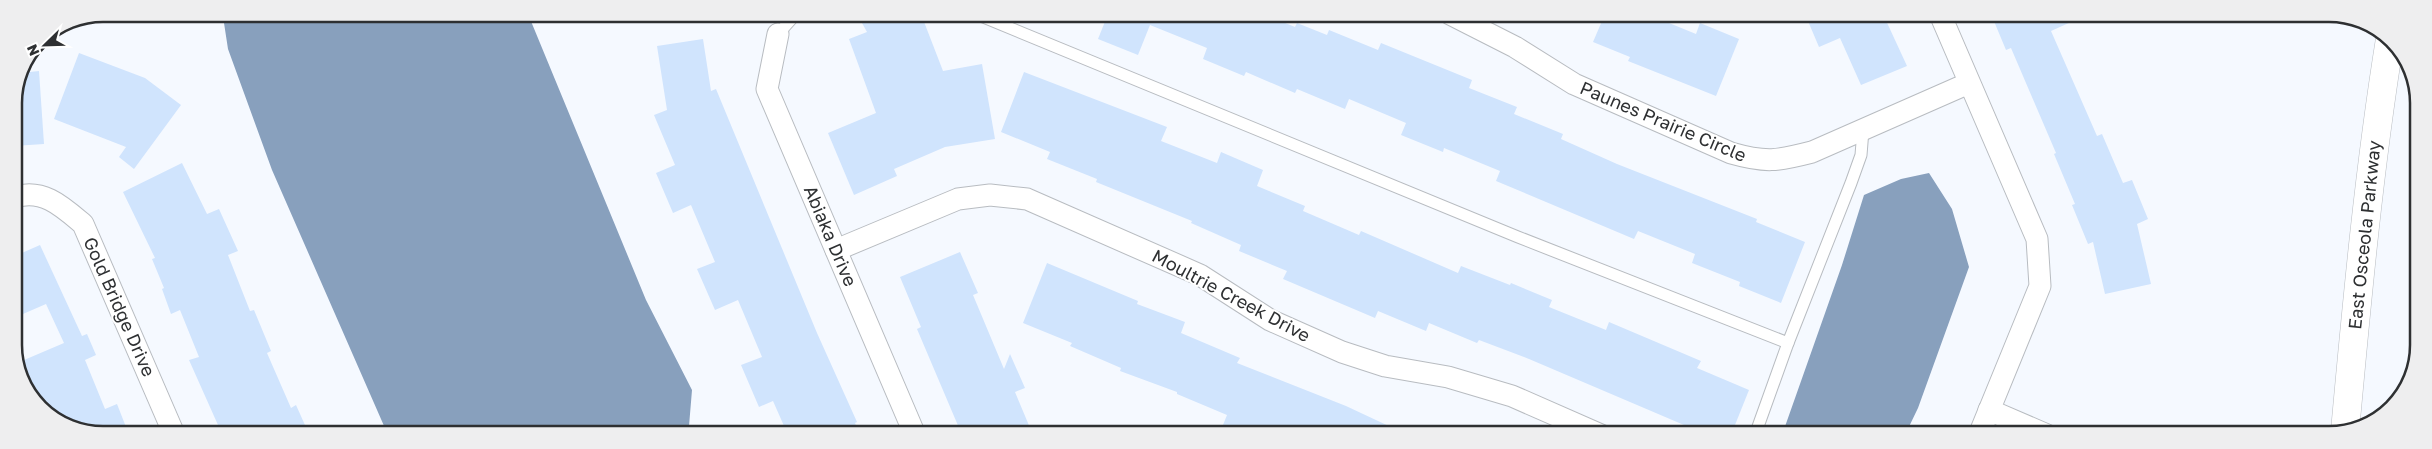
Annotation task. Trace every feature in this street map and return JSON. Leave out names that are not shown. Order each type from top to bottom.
[{"type":"main road","name":"East Osceola Parkway","points":[[2345,425],[2363,238],[2379,105],[2388,49]]},
{"type":"street","name":"Paunes Prairie Circle","points":[[1466,22],[1515,47],[1574,84],[1731,153],[1758,161],[1786,159],[1812,152],[1969,83]]},
{"type":"street","points":[[1943,22],[2037,239],[2040,286],[1982,426]]},
{"type":"street","name":"Abiaka Drive","points":[[778,34],[767,89],[911,426]]},
{"type":"street","name":"Gold Bridge Drive","points":[[22,194],[28,192],[57,202],[83,224],[171,426]]},
{"type":"street","name":"Moultrie Creek Drive","points":[[836,250],[958,200],[990,194],[1026,199],[1200,276],[1270,320],[1342,352],[1385,366],[1448,377],[1512,396],[1580,426]]},
{"type":"street","points":[[1989,410],[2026,426]]},
{"type":"lane","points":[[778,34],[789,22]]},
{"type":"lane","points":[[995,22],[1518,238],[1788,343]]},
{"type":"lane","points":[[1758,426],[1788,343],[1851,183],[1860,155],[1863,130]]},
{"type":"water","points":[[531,22],[646,300],[692,390],[689,426],[384,426],[272,170],[228,49],[224,23]]},
{"type":"water","points":[[1929,173],[1952,209],[1969,267],[1918,408],[1909,426],[1785,426],[1842,265],[1864,195],[1901,179]]},
{"type":"building","points":[[861,22],[924,22],[943,71],[982,64],[995,139],[945,147],[894,169],[897,176],[854,195],[828,133],[876,113],[849,39],[867,32]]},
{"type":"building","points":[[1105,22],[1283,22],[1295,27],[1297,23],[1327,35],[1329,30],[1378,50],[1381,43],[1472,80],[1469,88],[1517,107],[1514,114],[1563,134],[1561,139],[1617,164],[1757,219],[1756,222],[1805,242],[1781,303],[1739,286],[1740,282],[1692,263],[1695,254],[1638,231],[1634,239],[1496,181],[1500,171],[1444,148],[1443,152],[1401,135],[1406,123],[1349,99],[1345,109],[1297,89],[1295,93],[1246,72],[1244,76],[1203,59],[1207,48],[1150,25],[1138,55],[1098,39]]},
{"type":"building","points":[[1602,22],[1667,22],[1696,34],[1700,23],[1739,39],[1716,96],[1628,61],[1630,57],[1593,42]]},
{"type":"building","points":[[1808,22],[1887,22],[1907,66],[1861,85],[1840,38],[1819,47]]},
{"type":"building","points":[[1994,22],[2071,22],[2051,31],[2097,136],[2102,134],[2123,183],[2132,180],[2148,219],[2137,224],[2151,284],[2105,294],[2093,242],[2088,244],[2072,205],[2075,204],[2054,154],[2056,153],[2011,48],[2006,50]]},
{"type":"building","points":[[703,39],[711,91],[716,89],[817,333],[857,422],[855,423],[856,426],[784,426],[773,401],[759,407],[741,365],[762,357],[738,300],[715,310],[697,269],[715,262],[691,205],[673,213],[656,173],[675,165],[654,115],[667,110],[657,46]]},
{"type":"building","points":[[79,53],[145,78],[181,105],[134,169],[119,157],[126,147],[54,119]]},
{"type":"building","points":[[39,71],[44,144],[22,145],[22,103],[29,72]]},
{"type":"building","points":[[1024,72],[1167,127],[1161,141],[1217,163],[1221,152],[1263,170],[1257,186],[1305,206],[1303,211],[1359,235],[1361,231],[1458,273],[1461,266],[1510,285],[1511,283],[1552,300],[1549,307],[1606,330],[1609,322],[1701,361],[1697,368],[1749,390],[1735,426],[1684,426],[1529,359],[1479,340],[1477,343],[1429,323],[1426,331],[1378,311],[1375,318],[1283,279],[1287,271],[1239,251],[1241,245],[1191,223],[1192,221],[1096,182],[1097,179],[1047,159],[1050,152],[1001,132]]},
{"type":"building","points":[[182,163],[207,214],[219,209],[238,251],[228,255],[250,311],[254,310],[271,351],[267,353],[291,408],[296,405],[305,426],[218,426],[189,360],[199,357],[180,310],[171,314],[162,289],[164,288],[152,259],[155,258],[123,192]]},
{"type":"building","points":[[40,245],[82,336],[87,334],[96,355],[85,360],[105,409],[117,404],[126,426],[93,426],[68,418],[50,406],[33,386],[24,360],[64,343],[46,304],[22,314],[22,253]]},
{"type":"building","points":[[960,252],[978,293],[973,295],[1004,369],[1010,354],[1025,388],[1015,392],[1029,426],[958,426],[917,329],[921,327],[900,277]]},
{"type":"building","points":[[1047,263],[1138,301],[1137,304],[1185,322],[1181,333],[1240,358],[1237,363],[1346,406],[1389,426],[1223,426],[1227,415],[1177,394],[1177,392],[1120,371],[1121,368],[1070,346],[1072,343],[1023,323]]}]
